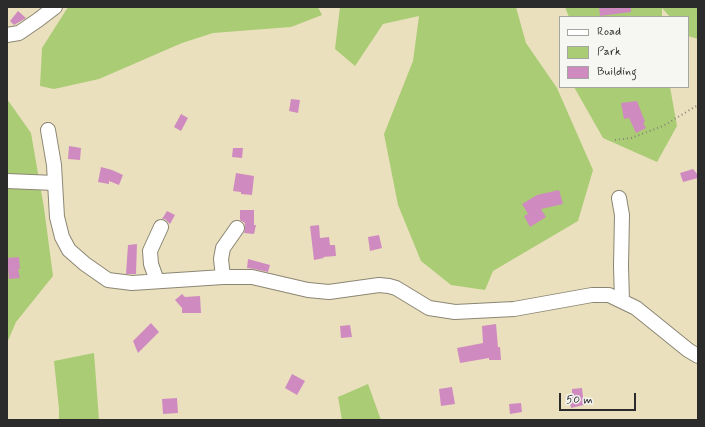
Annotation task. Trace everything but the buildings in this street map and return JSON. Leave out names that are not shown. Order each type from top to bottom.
[{"type":"street","points":[[7,35],[19,33],[54,7]]},
{"type":"street","points":[[48,130],[54,165],[57,217],[62,237],[69,250],[85,264],[108,280],[132,283],[223,277],[252,277],[308,290],[329,292],[388,286],[396,288],[429,308],[455,312],[514,309],[592,295],[609,294],[636,308],[688,350],[698,356]]},
{"type":"street","points":[[7,181],[55,183]]},
{"type":"street","points":[[619,198],[622,215],[622,301]]},
{"type":"street","points":[[157,281],[151,264],[150,251],[161,227]]},
{"type":"street","points":[[223,277],[221,259],[223,248],[237,228]]},
{"type":"path","points":[[615,140],[631,138],[663,126],[698,105]]},
{"type":"green space","points":[[68,7],[318,7],[322,15],[291,27],[213,33],[182,43],[99,79],[54,89],[40,86],[42,48]]},
{"type":"green space","points":[[340,7],[516,7],[526,43],[557,88],[593,170],[578,221],[493,271],[485,290],[451,285],[421,261],[398,205],[384,134],[413,61],[419,16],[383,24],[355,66],[335,49]]},
{"type":"green space","points":[[565,7],[698,7],[698,39],[689,36],[689,16],[669,16],[662,8],[662,16],[569,16]]},
{"type":"green space","points":[[575,88],[670,88],[677,126],[657,162],[603,138]]},
{"type":"green space","points":[[7,99],[31,133],[44,208],[53,276],[16,322],[7,343]]},
{"type":"green space","points":[[94,353],[99,420],[59,420],[54,361]]},
{"type":"green space","points":[[368,384],[381,420],[342,420],[338,397]]}]
